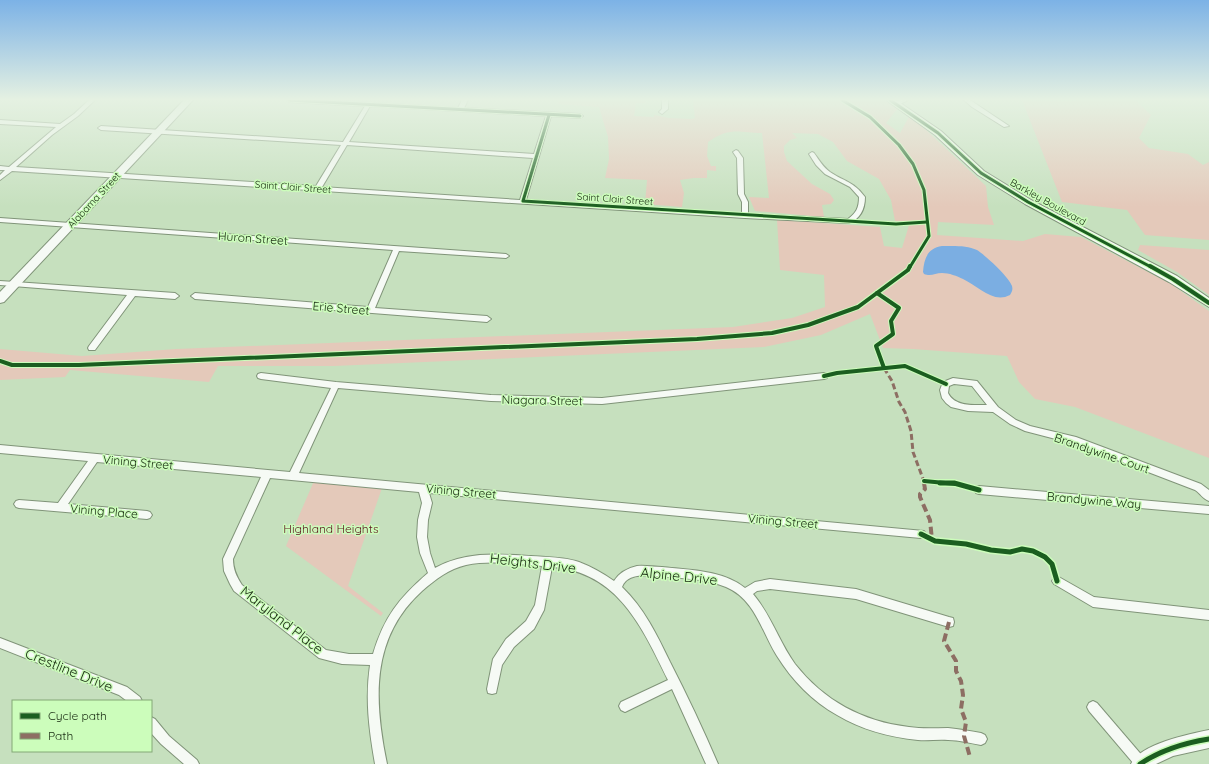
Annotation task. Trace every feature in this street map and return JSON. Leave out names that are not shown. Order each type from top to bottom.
[{"type":"main road","name":"Alabama Street","points":[[0,299],[155,136]]},
{"type":"main road","name":"Barkley Boulevard","points":[[940,136],[981,173],[1028,202],[1173,279],[1209,304]]},
{"type":"main road","points":[[1141,764],[1170,748],[1194,741],[1209,739]]},
{"type":"street","points":[[0,178],[49,136]]},
{"type":"street","points":[[215,136],[537,156]]},
{"type":"street","points":[[318,188],[349,136]]},
{"type":"street","points":[[523,201],[543,136]]},
{"type":"street","points":[[736,152],[740,158],[741,194],[745,202],[745,216]]},
{"type":"street","name":"Saint Clair Street","points":[[0,168],[745,216],[849,221],[856,216],[862,208],[862,198],[852,186],[827,174],[812,154]]},
{"type":"street","name":"Huron Street","points":[[0,220],[506,256]]},
{"type":"street","points":[[370,310],[397,248]]},
{"type":"street","points":[[0,283],[175,296]]},
{"type":"street","points":[[92,348],[132,294]]},
{"type":"street","name":"Erie Street","points":[[195,296],[487,319]]},
{"type":"street","name":"Niagara Street","points":[[261,376],[336,385],[491,398],[602,401],[824,376]]},
{"type":"street","name":"Brandywine Court","points":[[995,409],[958,406],[952,403],[946,396],[944,387],[946,384],[953,381],[974,383],[995,409],[1023,427],[1076,441],[1198,487],[1202,489],[1209,497]]},
{"type":"street","points":[[293,476],[336,385]]},
{"type":"street","name":"Vining Street","points":[[0,449],[922,534]]},
{"type":"street","name":"Vining Place","points":[[61,507],[95,458]]},
{"type":"street","name":"Maryland Place","points":[[267,474],[228,559],[228,570],[232,578],[238,588],[323,654],[334,658],[350,660],[376,659]]},
{"type":"street","points":[[423,488],[427,503],[423,520],[422,537],[425,553],[433,575]]},
{"type":"street","name":"Brandywine Way","points":[[979,490],[1209,510]]},
{"type":"street","name":"Vining Place","points":[[19,504],[148,515]]},
{"type":"street","name":"Heights Drive","points":[[381,764],[372,706],[372,680],[376,659],[386,631],[395,614],[409,596],[433,575],[446,567],[474,558],[492,557],[568,565],[585,570],[617,589],[631,604],[644,622],[675,682],[712,764]]},
{"type":"street","points":[[492,689],[496,663],[510,643],[530,625],[540,606],[548,562]]},
{"type":"street","name":"Alpine Drive","points":[[617,589],[619,582],[626,575],[634,571],[643,570],[720,580],[733,585],[746,593]]},
{"type":"street","points":[[1057,581],[1093,602],[1209,615]]},
{"type":"street","points":[[949,622],[856,594],[770,584],[755,587],[746,593],[759,611],[780,650],[798,675],[818,695],[840,711],[865,723],[897,732],[964,736],[981,739]]},
{"type":"street","name":"Crestline Drive","points":[[0,643],[123,691],[135,700]]},
{"type":"street","points":[[625,706],[675,682]]},
{"type":"street","points":[[1093,707],[1141,764]]},
{"type":"street","points":[[152,725],[168,742],[193,764]]},
{"type":"green space","points":[[608,136],[718,136],[708,142],[707,156],[711,166],[716,166],[716,171],[707,170],[707,178],[680,180],[684,193],[682,207],[645,204],[647,180],[605,178],[609,159]]},
{"type":"green space","points":[[762,136],[795,136],[797,138],[790,140],[784,146],[787,161],[812,184],[830,194],[834,200],[831,204],[822,205],[824,217],[755,211],[749,197],[769,198]]},
{"type":"green space","points":[[821,136],[932,136],[986,186],[988,207],[994,225],[938,222],[937,235],[1023,241],[1045,234],[1081,237],[1171,284],[1209,311],[1209,458],[1075,407],[1035,399],[1019,382],[1007,356],[883,348],[870,314],[821,335],[764,347],[334,366],[218,366],[209,382],[70,370],[65,377],[0,380],[0,349],[82,356],[176,349],[733,327],[792,318],[825,307],[824,275],[780,270],[777,220],[880,227],[884,246],[902,248],[910,222],[895,221],[891,200],[879,179],[847,161],[833,142]]},
{"type":"green space","points":[[1036,136],[1140,136],[1139,138],[1149,148],[1188,154],[1203,165],[1209,162],[1209,240],[1145,235],[1127,210],[1062,202]]},
{"type":"green space","points":[[1140,245],[1209,250],[1209,295],[1177,272],[1138,250]]},
{"type":"green space","name":"Highland Heights","points":[[314,481],[382,488],[348,586],[383,613],[381,616],[286,546]]},
{"type":"water","points":[[942,246],[969,247],[977,250],[996,266],[1010,282],[1012,292],[1010,295],[1004,297],[992,296],[969,282],[950,274],[924,274],[924,267],[928,254],[933,249]]},
{"type":"marked path","points":[[884,368],[892,381],[911,431],[913,452],[925,484],[925,489],[920,494],[920,497],[930,520],[932,540]]},
{"type":"marked path","points":[[949,622],[944,641],[956,661],[956,671],[961,681],[963,695],[961,709],[966,722],[964,736],[970,757]]},
{"type":"cycle path","points":[[543,136],[523,201],[896,224],[927,222]]},
{"type":"cycle path","points":[[0,361],[12,365],[79,365],[697,339],[772,333],[808,325],[858,307],[908,270],[929,236],[924,190],[913,164],[890,136]]},
{"type":"cycle path","points":[[941,136],[981,173],[1028,202],[1173,279],[1209,303]]},
{"type":"cycle path","points":[[877,293],[899,308],[891,321],[893,334],[876,346],[884,368]]},
{"type":"cycle path","points":[[824,376],[837,373],[905,366],[915,369],[946,384]]},
{"type":"cycle path","points":[[924,481],[954,483],[979,490]]},
{"type":"cycle path","points":[[921,534],[935,541],[966,544],[991,550],[1010,552],[1022,549],[1033,551],[1045,557],[1052,564],[1057,581]]},
{"type":"cycle path","points":[[1140,764],[1156,754],[1173,747],[1209,739]]}]
